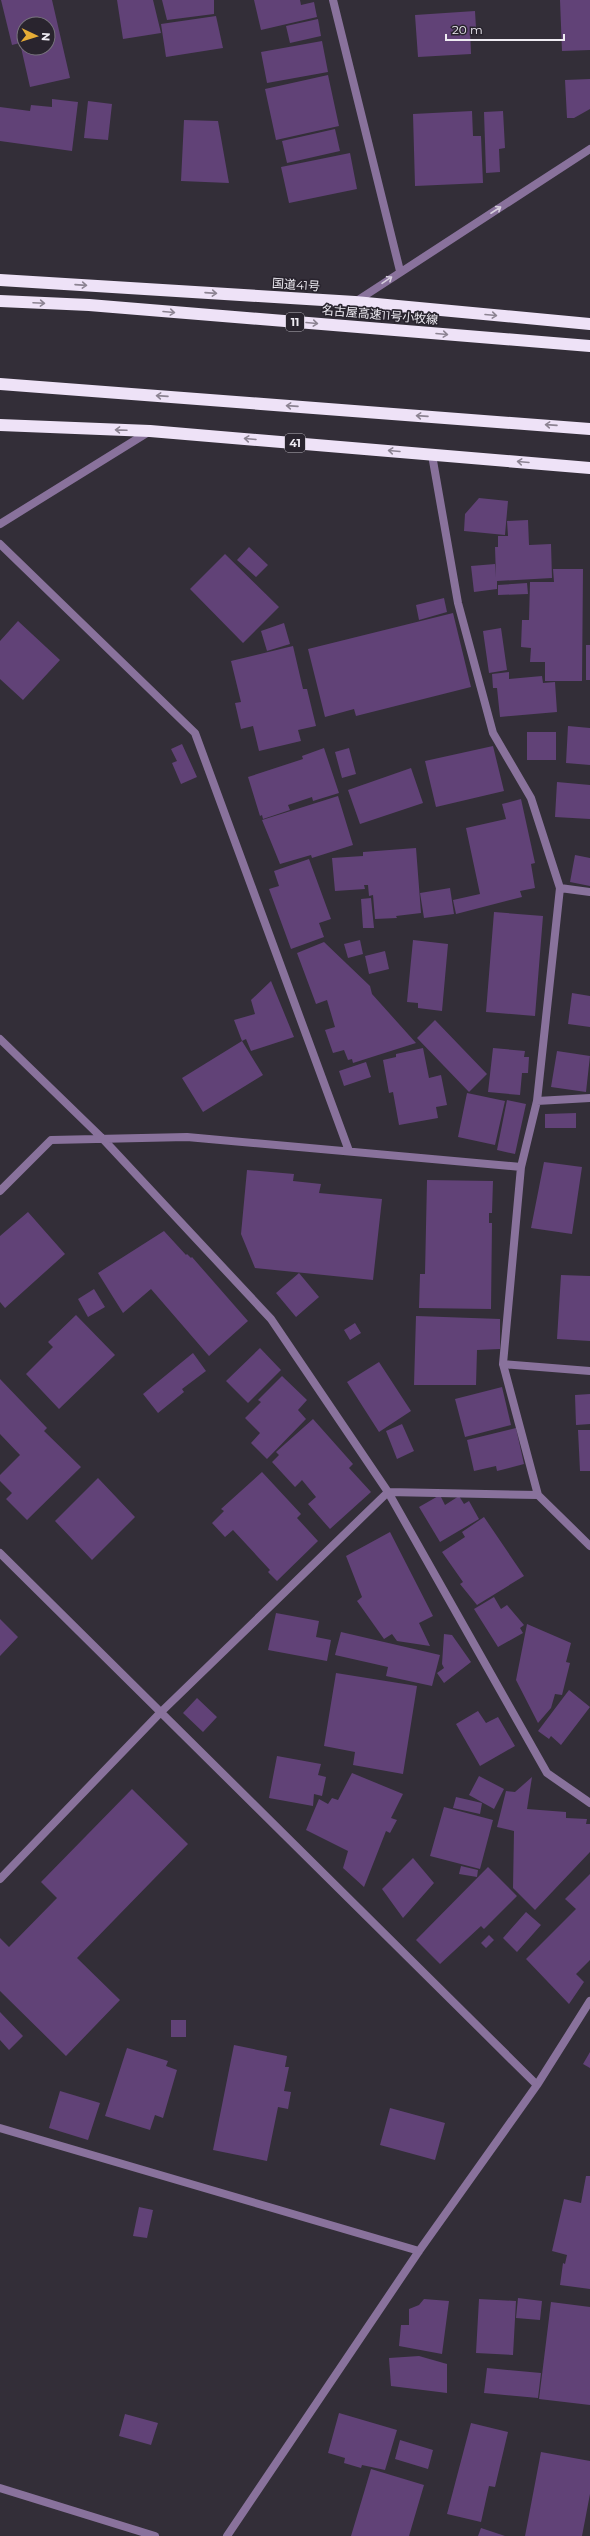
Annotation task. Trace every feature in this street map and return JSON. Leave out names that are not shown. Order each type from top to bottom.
[{"type":"highway","name":"国道41号","points":[[0,280],[355,302],[590,324]]},
{"type":"highway","name":"名古屋高速11号小牧線","points":[[0,301],[89,305],[590,346]]},
{"type":"highway","points":[[0,384],[590,429]]},
{"type":"highway","name":"41","points":[[0,425],[150,431],[590,468]]},
{"type":"street","points":[[333,0],[400,271]]},
{"type":"street","points":[[355,302],[400,271],[590,149]]},
{"type":"street","points":[[0,524],[150,431]]},
{"type":"street","points":[[432,455],[458,603],[493,733],[531,798],[560,888],[537,1101],[521,1167],[503,1364],[538,1495],[590,1546]]},
{"type":"street","points":[[0,544],[195,733],[349,1151]]},
{"type":"street","points":[[560,888],[590,892]]},
{"type":"street","points":[[0,1039],[103,1139],[271,1319],[388,1492],[547,1773],[590,1802]]},
{"type":"street","points":[[537,1101],[590,1098]]},
{"type":"street","points":[[0,1191],[51,1140],[187,1137],[521,1167]]},
{"type":"street","points":[[503,1364],[590,1371]]},
{"type":"street","points":[[0,1879],[160,1713],[388,1492],[538,1495]]},
{"type":"street","points":[[0,1552],[160,1713],[537,2085]]},
{"type":"street","points":[[227,2536],[419,2251],[537,2085],[590,2001]]},
{"type":"street","points":[[0,2128],[419,2251]]},
{"type":"street","points":[[0,2488],[155,2536]]},
{"type":"building","points":[[1,0],[52,0],[56,16],[16,16],[16,44],[12,45]]},
{"type":"building","points":[[117,0],[153,0],[161,33],[123,39]]},
{"type":"building","points":[[162,0],[214,0],[214,14],[167,20]]},
{"type":"building","points":[[254,0],[300,0],[301,5],[314,2],[317,17],[261,30]]},
{"type":"building","points":[[560,0],[590,0],[590,50],[562,51]]},
{"type":"building","points":[[475,11],[476,28],[470,29],[471,54],[418,57],[415,15]]},
{"type":"building","points":[[216,16],[223,48],[166,57],[161,24]]},
{"type":"building","points":[[56,17],[70,78],[30,87],[23,56],[56,56]]},
{"type":"building","points":[[318,19],[321,36],[290,43],[286,26]]},
{"type":"building","points":[[322,41],[328,72],[267,83],[261,52]]},
{"type":"building","points":[[328,75],[339,126],[276,140],[265,89]]},
{"type":"building","points":[[590,79],[590,109],[574,118],[567,118],[565,80]]},
{"type":"building","points":[[52,99],[78,102],[72,151],[0,141],[0,107],[30,111],[31,105],[52,107]]},
{"type":"building","points":[[88,101],[112,104],[108,140],[84,138]]},
{"type":"building","points":[[472,111],[473,136],[481,136],[483,183],[415,186],[413,114]]},
{"type":"building","points":[[503,111],[505,148],[499,149],[500,172],[486,173],[484,112]]},
{"type":"building","points":[[184,120],[218,121],[229,183],[181,181]]},
{"type":"building","points":[[335,129],[340,151],[287,163],[282,141]]},
{"type":"building","points":[[350,153],[357,189],[289,203],[281,167]]},
{"type":"building","points":[[479,498],[508,501],[505,535],[464,531],[465,514]]},
{"type":"building","points":[[528,520],[529,545],[551,544],[552,578],[497,581],[497,589],[474,592],[471,566],[495,564],[496,577],[495,547],[498,547],[498,536],[508,536],[507,521]]},
{"type":"building","points":[[249,547],[268,565],[256,577],[237,560]]},
{"type":"building","points":[[225,554],[279,607],[243,643],[190,589]]},
{"type":"building","points":[[553,569],[583,569],[582,681],[545,681],[545,662],[530,662],[531,648],[521,647],[522,620],[529,620],[530,582],[554,582]]},
{"type":"building","points":[[527,583],[528,594],[498,595],[498,585]]},
{"type":"building","points":[[444,598],[447,612],[419,620],[416,605]]},
{"type":"building","points":[[453,613],[471,687],[356,716],[354,709],[325,717],[308,649]]},
{"type":"building","points":[[18,621],[60,660],[23,700],[0,679],[0,641]]},
{"type":"building","points":[[284,623],[290,644],[267,651],[261,631]]},
{"type":"building","points":[[501,628],[507,670],[489,673],[483,631]]},
{"type":"building","points":[[586,645],[590,645],[590,680],[586,680]]},
{"type":"building","points":[[293,646],[303,689],[307,689],[316,726],[298,730],[301,741],[259,751],[253,726],[241,729],[235,703],[241,702],[231,661]]},
{"type":"building","points":[[509,672],[509,679],[542,676],[543,683],[555,682],[557,712],[500,717],[497,688],[493,688],[492,674]]},
{"type":"building","points":[[568,726],[590,728],[590,765],[566,763]]},
{"type":"building","points":[[527,732],[556,732],[556,760],[527,760]]},
{"type":"building","points":[[182,744],[197,777],[181,784],[172,763],[177,761],[171,749]]},
{"type":"building","points":[[493,746],[504,791],[436,807],[425,761]]},
{"type":"building","points":[[324,748],[339,793],[313,801],[312,797],[288,805],[290,810],[263,819],[262,815],[260,816],[248,777],[303,759],[302,756]]},
{"type":"building","points":[[349,748],[356,774],[342,778],[335,752]]},
{"type":"building","points":[[411,768],[423,803],[360,824],[348,790]]},
{"type":"building","points":[[557,782],[590,785],[590,819],[555,817]]},
{"type":"building","points":[[338,796],[353,845],[312,858],[311,855],[280,864],[262,820]]},
{"type":"building","points":[[521,799],[535,863],[531,864],[535,888],[520,891],[522,897],[456,914],[453,900],[480,894],[466,828],[506,819],[502,804]]},
{"type":"building","points":[[416,848],[421,913],[396,916],[397,918],[375,919],[373,895],[369,896],[368,885],[364,885],[365,889],[335,891],[332,858],[363,856],[363,852]]},
{"type":"building","points":[[575,855],[590,858],[590,886],[570,882]]},
{"type":"building","points":[[309,859],[331,919],[319,923],[324,937],[291,949],[269,889],[279,886],[274,871]]},
{"type":"building","points":[[450,888],[454,914],[424,918],[420,893]]},
{"type":"building","points":[[371,898],[374,928],[363,928],[361,899]]},
{"type":"building","points":[[494,912],[543,916],[535,1016],[486,1012]]},
{"type":"building","points":[[360,940],[363,954],[348,958],[344,944]]},
{"type":"building","points":[[413,940],[448,944],[442,1011],[418,1008],[418,1003],[407,1002]]},
{"type":"building","points":[[324,942],[370,986],[372,994],[416,1043],[353,1063],[352,1059],[348,1060],[344,1050],[333,1053],[325,1030],[335,1027],[327,1000],[316,1004],[297,953]]},
{"type":"building","points":[[385,951],[389,969],[369,974],[365,956]]},
{"type":"building","points":[[271,981],[294,1037],[251,1051],[246,1039],[242,1041],[234,1020],[255,1014],[251,1000]]},
{"type":"building","points":[[572,993],[590,996],[590,1027],[568,1024]]},
{"type":"building","points":[[435,1020],[487,1074],[469,1092],[417,1038]]},
{"type":"building","points":[[242,1041],[263,1075],[203,1112],[182,1078]]},
{"type":"building","points":[[423,1048],[429,1078],[441,1075],[447,1105],[436,1107],[438,1118],[399,1125],[393,1092],[389,1093],[383,1060],[396,1057],[396,1054]]},
{"type":"building","points":[[493,1048],[525,1051],[524,1057],[529,1057],[528,1073],[522,1073],[520,1095],[488,1092]]},
{"type":"building","points":[[557,1051],[590,1056],[586,1092],[551,1087]]},
{"type":"building","points":[[366,1062],[371,1077],[344,1086],[339,1071]]},
{"type":"building","points":[[467,1093],[505,1101],[495,1145],[458,1137]]},
{"type":"building","points":[[507,1100],[526,1104],[515,1154],[497,1150]]},
{"type":"building","points":[[576,1113],[576,1128],[545,1128],[545,1114]]},
{"type":"building","points":[[544,1162],[582,1167],[572,1234],[531,1228]]},
{"type":"building","points":[[247,1170],[294,1174],[293,1181],[321,1184],[319,1193],[382,1199],[373,1280],[255,1268],[241,1234]]},
{"type":"building","points":[[427,1180],[493,1181],[492,1213],[489,1213],[489,1223],[492,1223],[491,1309],[419,1308],[420,1274],[425,1274]]},
{"type":"building","points":[[28,1212],[65,1254],[5,1308],[0,1302],[0,1236]]},
{"type":"building","points":[[164,1231],[186,1255],[187,1254],[191,1258],[192,1257],[248,1321],[209,1356],[151,1289],[123,1313],[98,1273]]},
{"type":"building","points":[[299,1273],[319,1297],[296,1317],[276,1293]]},
{"type":"building","points":[[561,1275],[590,1276],[590,1341],[557,1339]]},
{"type":"building","points":[[94,1289],[105,1307],[88,1317],[78,1299]]},
{"type":"building","points":[[76,1315],[115,1355],[59,1409],[26,1374],[53,1347],[48,1342]]},
{"type":"building","points":[[416,1316],[500,1319],[500,1349],[477,1350],[476,1385],[414,1385]]},
{"type":"building","points":[[355,1323],[361,1333],[350,1340],[344,1330]]},
{"type":"building","points":[[260,1348],[281,1370],[248,1403],[226,1381]]},
{"type":"building","points":[[193,1353],[206,1371],[182,1389],[184,1392],[158,1413],[143,1394]]},
{"type":"building","points":[[379,1362],[411,1411],[379,1432],[347,1382]]},
{"type":"building","points":[[282,1376],[307,1400],[298,1410],[306,1419],[267,1459],[251,1443],[260,1433],[245,1418],[261,1402],[258,1400]]},
{"type":"building","points":[[0,1379],[47,1428],[44,1431],[81,1467],[27,1520],[6,1499],[12,1493],[0,1481],[0,1475],[20,1455],[0,1434]]},
{"type":"building","points":[[502,1387],[511,1425],[465,1437],[455,1399]]},
{"type":"building","points":[[590,1394],[590,1424],[576,1425],[575,1395]]},
{"type":"building","points":[[313,1419],[353,1464],[349,1468],[371,1492],[330,1529],[308,1504],[316,1497],[302,1480],[295,1487],[272,1462],[279,1455],[276,1452]]},
{"type":"building","points":[[402,1424],[414,1451],[397,1459],[386,1431]]},
{"type":"building","points":[[516,1428],[524,1464],[497,1471],[496,1466],[474,1471],[467,1440]]},
{"type":"building","points":[[578,1430],[590,1430],[590,1471],[580,1471]]},
{"type":"building","points":[[262,1472],[301,1514],[297,1518],[318,1541],[277,1581],[268,1572],[270,1570],[233,1530],[225,1537],[212,1523],[224,1511],[221,1509]]},
{"type":"building","points":[[98,1478],[135,1517],[92,1560],[55,1521]]},
{"type":"building","points":[[440,1495],[445,1505],[459,1496],[464,1504],[469,1501],[479,1519],[440,1542],[419,1507]]},
{"type":"building","points":[[484,1517],[524,1576],[477,1605],[460,1584],[463,1582],[442,1552],[465,1537],[462,1532]]},
{"type":"building","points":[[390,1532],[433,1616],[419,1623],[430,1646],[397,1641],[392,1634],[384,1639],[357,1601],[362,1597],[346,1556]]},
{"type":"building","points":[[494,1597],[501,1609],[507,1605],[524,1625],[520,1628],[523,1633],[498,1647],[474,1609]]},
{"type":"building","points":[[276,1613],[319,1621],[316,1637],[331,1640],[327,1661],[268,1650]]},
{"type":"building","points":[[0,1619],[18,1637],[0,1656]]},
{"type":"building","points":[[527,1624],[571,1643],[566,1662],[570,1663],[562,1695],[555,1694],[551,1708],[538,1723],[516,1680]]},
{"type":"building","points":[[341,1632],[440,1655],[432,1686],[386,1676],[388,1667],[335,1655]]},
{"type":"building","points":[[444,1634],[452,1635],[471,1662],[444,1683],[437,1673],[444,1668],[442,1664]]},
{"type":"building","points":[[336,1673],[417,1686],[403,1774],[353,1765],[355,1752],[324,1746]]},
{"type":"building","points":[[569,1690],[590,1707],[561,1745],[551,1736],[549,1739],[538,1731]]},
{"type":"building","points":[[197,1698],[217,1717],[203,1732],[183,1713]]},
{"type":"building","points":[[478,1711],[486,1723],[498,1717],[515,1746],[480,1766],[456,1724]]},
{"type":"building","points":[[277,1756],[321,1764],[318,1775],[326,1777],[322,1796],[314,1794],[313,1806],[269,1798]]},
{"type":"building","points":[[352,1773],[403,1794],[391,1818],[397,1820],[390,1833],[386,1831],[364,1887],[343,1868],[348,1851],[306,1830],[319,1799],[328,1804],[332,1798],[338,1800]]},
{"type":"building","points":[[479,1776],[504,1789],[494,1809],[469,1795]]},
{"type":"building","points":[[532,1777],[527,1809],[566,1812],[566,1818],[587,1819],[586,1824],[590,1824],[590,1852],[535,1910],[513,1888],[514,1831],[497,1827],[506,1791],[515,1792]]},
{"type":"building","points":[[132,1789],[188,1844],[77,1958],[120,2000],[66,2056],[0,1991],[0,1938],[9,1947],[57,1898],[41,1882]]},
{"type":"building","points":[[456,1797],[482,1803],[480,1814],[453,1808]]},
{"type":"building","points":[[444,1807],[493,1820],[480,1869],[430,1856]]},
{"type":"building","points":[[413,1858],[434,1883],[403,1918],[382,1889]]},
{"type":"building","points":[[461,1866],[478,1870],[477,1877],[459,1874]]},
{"type":"building","points":[[488,1867],[517,1896],[484,1929],[481,1926],[440,1964],[416,1940]]},
{"type":"building","points":[[590,1874],[590,1960],[576,1974],[584,1982],[569,2004],[526,1959],[576,1909],[565,1899]]},
{"type":"building","points":[[526,1912],[541,1925],[517,1952],[503,1938]]},
{"type":"building","points":[[489,1935],[494,1940],[486,1948],[481,1943]]},
{"type":"building","points":[[0,2012],[23,2036],[9,2050],[0,2040]]},
{"type":"building","points":[[171,2020],[186,2020],[186,2037],[171,2037]]},
{"type":"building","points":[[234,2045],[287,2056],[285,2067],[289,2067],[284,2091],[291,2092],[288,2109],[278,2107],[267,2161],[213,2150]]},
{"type":"building","points":[[127,2048],[168,2061],[166,2066],[177,2070],[163,2118],[155,2115],[150,2130],[105,2116]]},
{"type":"building","points":[[590,2052],[590,2068],[583,2064]]},
{"type":"building","points":[[60,2091],[100,2103],[88,2140],[49,2128]]},
{"type":"building","points":[[390,2108],[445,2123],[435,2160],[380,2145]]},
{"type":"building","points":[[586,2176],[590,2176],[590,2289],[560,2285],[563,2263],[565,2264],[567,2255],[552,2251],[564,2199],[581,2203]]},
{"type":"building","points":[[139,2207],[153,2210],[147,2238],[133,2236]]},
{"type":"building","points":[[518,2298],[542,2301],[540,2320],[516,2318]]},
{"type":"building","points":[[424,2299],[449,2301],[442,2354],[399,2346],[401,2325],[409,2325],[409,2309],[419,2305]]},
{"type":"building","points":[[479,2299],[516,2301],[513,2355],[476,2353]]},
{"type":"building","points":[[551,2302],[590,2307],[590,2405],[539,2399]]},
{"type":"building","points":[[419,2356],[447,2364],[447,2393],[391,2386],[389,2358]]},
{"type":"building","points":[[487,2368],[541,2373],[538,2398],[484,2393]]},
{"type":"building","points":[[339,2413],[397,2430],[385,2470],[362,2465],[361,2468],[344,2463],[345,2458],[328,2453]]},
{"type":"building","points":[[125,2414],[158,2423],[151,2445],[119,2436]]},
{"type":"building","points":[[471,2423],[508,2432],[495,2487],[489,2486],[481,2522],[447,2514]]},
{"type":"building","points":[[400,2440],[433,2450],[428,2469],[395,2459]]},
{"type":"building","points":[[541,2452],[590,2461],[590,2494],[582,2536],[525,2536]]},
{"type":"building","points":[[371,2469],[424,2485],[409,2536],[351,2536]]},
{"type":"building","points":[[481,2528],[505,2536],[478,2536]]}]
